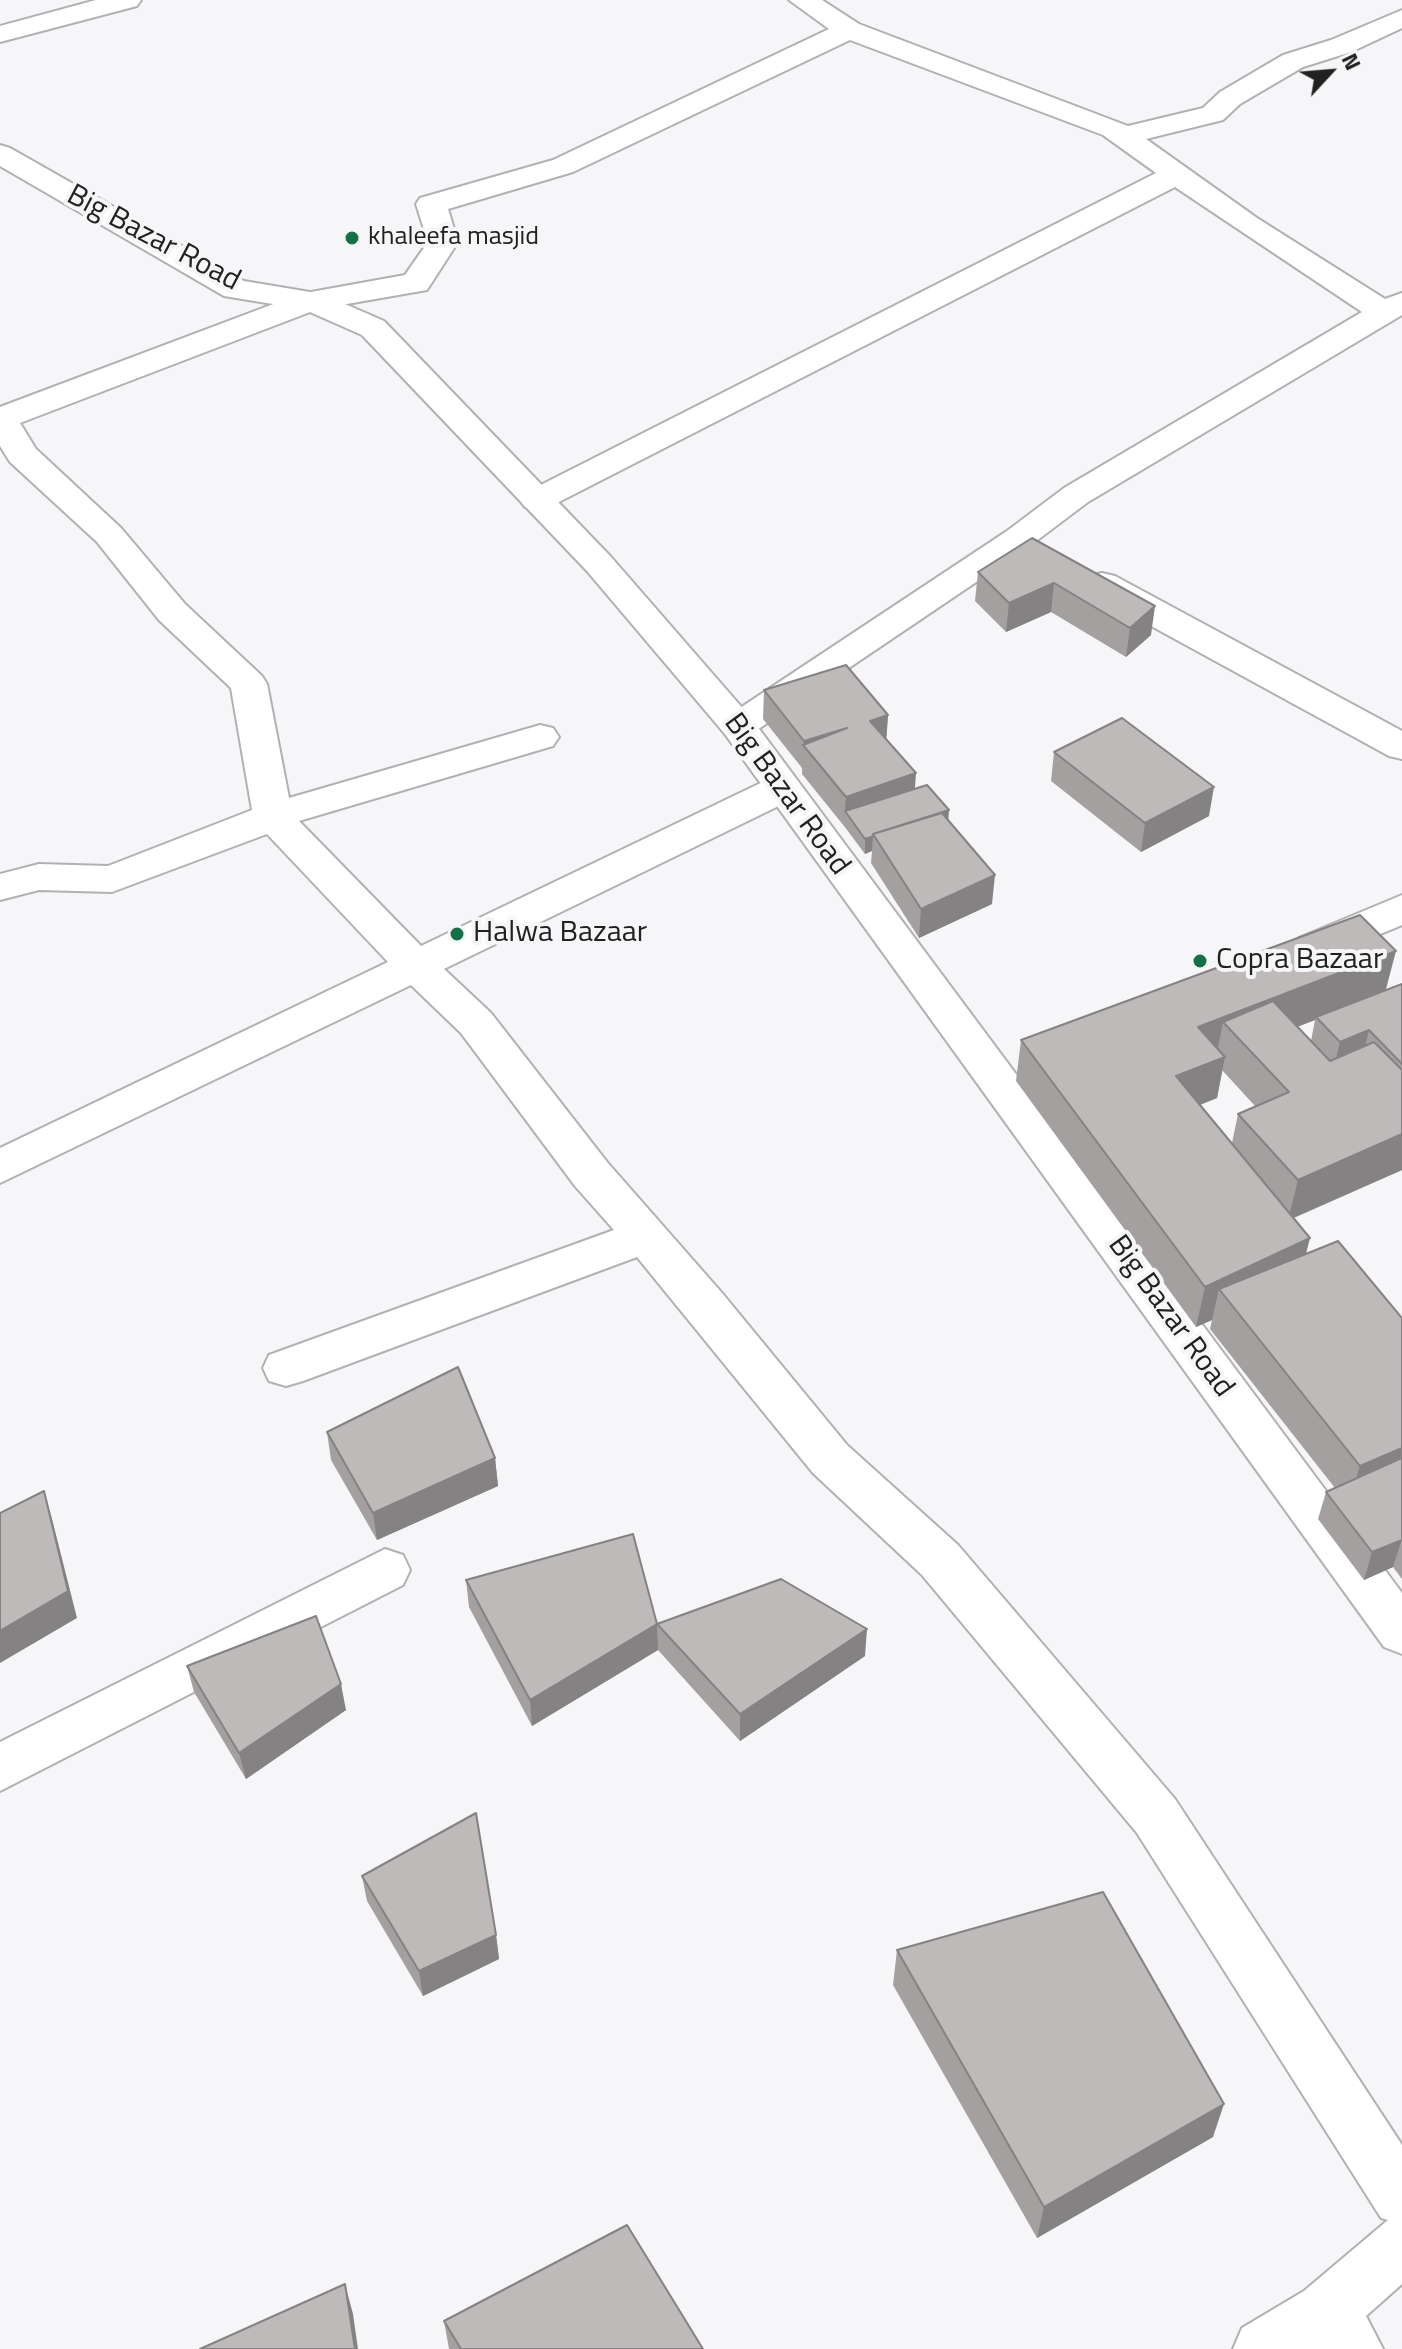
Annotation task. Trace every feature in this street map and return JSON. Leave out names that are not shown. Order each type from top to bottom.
[{"type":"street","points":[[0,34],[127,0]]},
{"type":"street","points":[[738,726],[1047,553],[1076,495],[1393,307],[1246,224],[1113,129],[849,30],[803,0]]},
{"type":"street","points":[[1124,136],[1213,114],[1230,98],[1293,61],[1341,46],[1402,18]]},
{"type":"street","points":[[849,30],[563,166],[431,204],[443,242],[416,283],[311,301],[1,418],[22,455],[109,535],[172,612],[249,684],[273,817],[416,966],[476,1023],[591,1174],[830,1459],[940,1560],[1156,1816],[1402,2197]]},
{"type":"street","name":"Big Bazar Road","points":[[0,154],[235,289],[311,301],[373,328],[599,564],[738,726],[781,789],[1402,1632]]},
{"type":"street","points":[[537,500],[1178,174]]},
{"type":"street","points":[[1047,553],[1402,747]]},
{"type":"street","points":[[0,887],[39,877],[112,879],[273,817],[540,737]]},
{"type":"street","points":[[0,1167],[781,789]]},
{"type":"street","points":[[1275,964],[1402,909]]},
{"type":"street","points":[[991,1074],[1034,1059]]},
{"type":"street","points":[[286,1368],[646,1236]]},
{"type":"street","points":[[0,1768],[385,1570]]},
{"type":"street","points":[[1263,2349],[1339,2330],[1402,2244]]},
{"type":"building","points":[[1032,538],[1155,606],[1130,628],[1054,583],[1009,603],[978,572]]},
{"type":"building","points":[[846,665],[888,715],[870,721],[916,773],[846,797],[803,745],[847,728],[804,741],[764,690]]},
{"type":"building","points":[[1122,718],[1214,787],[1145,823],[1054,752]]},
{"type":"building","points":[[927,785],[949,810],[865,839],[845,811]]},
{"type":"building","points":[[942,813],[995,875],[921,909],[873,834]]},
{"type":"building","points":[[1360,915],[1396,951],[1198,1027],[1225,1057],[1176,1076],[1310,1238],[1205,1287],[1021,1040]]},
{"type":"building","points":[[1402,984],[1402,1064],[1369,1030],[1340,1042],[1316,1017]]},
{"type":"building","points":[[1273,1001],[1330,1061],[1374,1042],[1402,1070],[1402,1134],[1298,1180],[1238,1114],[1289,1092],[1223,1022]]},
{"type":"building","points":[[1338,1241],[1402,1318],[1402,1448],[1360,1466],[1219,1289]]},
{"type":"building","points":[[458,1367],[495,1458],[373,1513],[327,1432]]},
{"type":"building","points":[[1402,1458],[1402,1540],[1372,1552],[1326,1492]]},
{"type":"building","points":[[44,1491],[68,1591],[0,1631],[0,1513]]},
{"type":"building","points":[[633,1534],[657,1624],[530,1700],[466,1580]]},
{"type":"building","points":[[781,1579],[867,1629],[740,1714],[657,1624]]},
{"type":"building","points":[[316,1616],[341,1684],[239,1753],[187,1666]]},
{"type":"building","points":[[476,1813],[496,1935],[419,1971],[362,1876]]},
{"type":"building","points":[[1103,1892],[1224,2104],[1044,2207],[897,1950]]},
{"type":"building","points":[[627,2225],[703,2349],[461,2349],[444,2321]]},
{"type":"building","points":[[345,2284],[355,2349],[200,2349]]},
{"type":"place","name":"khaleefa masjid","points":[[352,238]]},
{"type":"place","name":"Halwa Bazaar","points":[[457,934]]},
{"type":"place","name":"Copra Bazaar","points":[[1200,961]]}]
